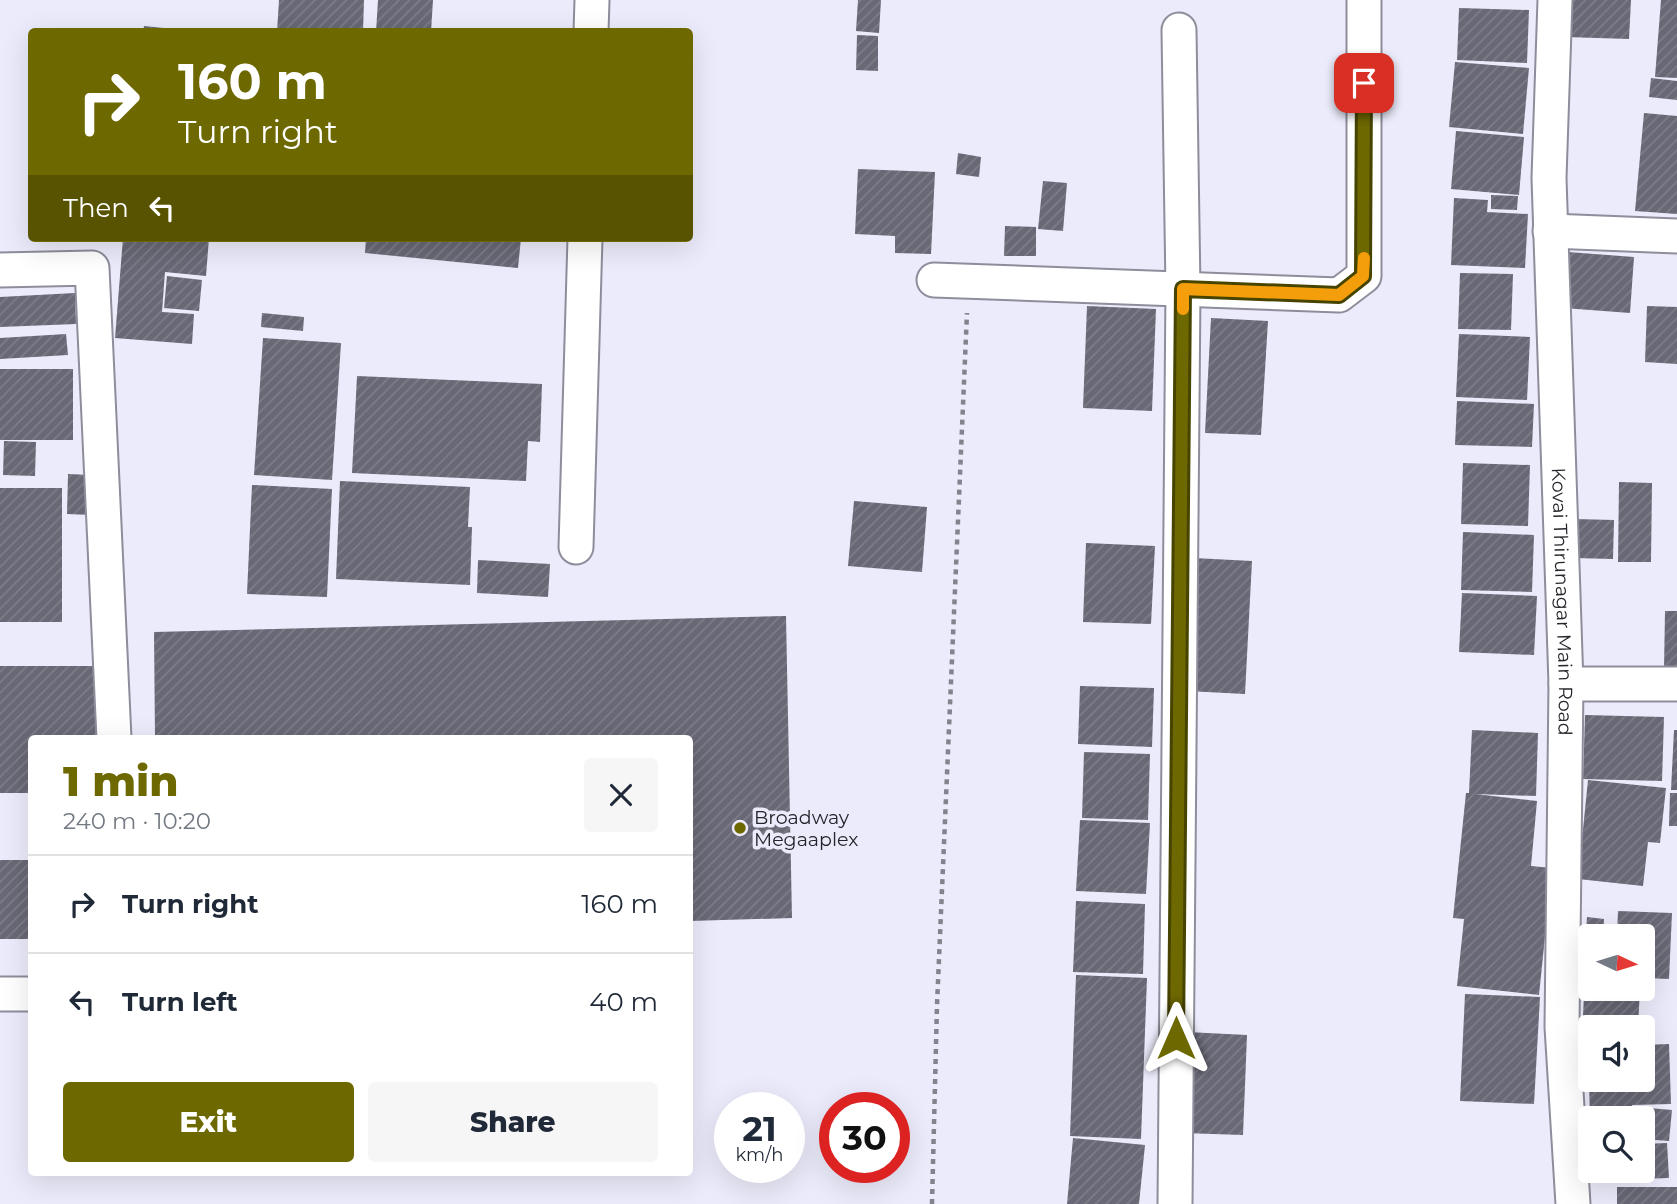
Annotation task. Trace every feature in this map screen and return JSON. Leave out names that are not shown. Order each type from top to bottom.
[{"type":"street","points":[[591,28],[592,0]]},
{"type":"street","points":[[933,280],[1339,295],[1363,276],[1364,0]]},
{"type":"street","name":"Kovai Thirunagar Main Road","points":[[1555,0],[1549,178],[1566,684],[1562,1027],[1573,1204]]},
{"type":"street","points":[[1175,1204],[1183,289],[1179,30]]},
{"type":"street","points":[[1550,231],[1677,236]]},
{"type":"street","points":[[576,547],[585,242]]},
{"type":"street","points":[[0,270],[92,268],[114,735]]},
{"type":"street","points":[[1566,684],[1677,684]]},
{"type":"street","points":[[0,994],[28,994]]},
{"type":"path","points":[[932,1204],[938,990],[968,281]]},
{"type":"building","points":[[279,0],[364,0],[363,28],[277,28]]},
{"type":"building","points":[[378,0],[433,0],[431,28],[376,28]]},
{"type":"building","points":[[858,0],[881,0],[879,33],[856,31]]},
{"type":"building","points":[[1566,0],[1631,0],[1629,39],[1565,37]]},
{"type":"building","points":[[1661,0],[1677,0],[1677,78],[1655,77]]},
{"type":"building","points":[[1459,8],[1529,10],[1527,63],[1457,60]]},
{"type":"building","points":[[857,35],[878,36],[878,71],[856,70]]},
{"type":"building","points":[[1455,62],[1529,68],[1523,134],[1449,127]]},
{"type":"building","points":[[1651,78],[1677,81],[1677,100],[1649,97]]},
{"type":"building","points":[[1644,113],[1677,116],[1677,214],[1635,211]]},
{"type":"building","points":[[1456,131],[1524,137],[1519,195],[1451,189]]},
{"type":"building","points":[[958,153],[981,157],[979,177],[956,174]]},
{"type":"building","points":[[858,169],[935,172],[931,254],[895,253],[895,236],[855,234]]},
{"type":"building","points":[[1043,181],[1067,183],[1063,231],[1038,229]]},
{"type":"building","points":[[1491,195],[1518,196],[1517,210],[1491,209]]},
{"type":"building","points":[[1454,198],[1488,200],[1487,212],[1528,214],[1525,268],[1451,265]]},
{"type":"building","points":[[1005,226],[1036,227],[1036,256],[1004,256]]},
{"type":"building","points":[[123,242],[209,242],[206,276],[165,272],[162,312],[194,314],[192,344],[115,338]]},
{"type":"building","points":[[366,242],[521,242],[518,268],[365,253]]},
{"type":"building","points":[[1568,252],[1634,257],[1630,313],[1564,308]]},
{"type":"building","points":[[1460,273],[1513,274],[1511,330],[1458,329]]},
{"type":"building","points":[[167,276],[202,280],[199,311],[164,308]]},
{"type":"building","points":[[75,293],[76,324],[0,327],[0,297]]},
{"type":"building","points":[[1087,306],[1156,309],[1152,411],[1083,408]]},
{"type":"building","points":[[1647,306],[1677,307],[1677,364],[1645,362]]},
{"type":"building","points":[[262,313],[304,317],[303,331],[261,327]]},
{"type":"building","points":[[1211,318],[1268,321],[1261,435],[1205,433]]},
{"type":"building","points":[[66,334],[68,355],[0,359],[0,338]]},
{"type":"building","points":[[1459,334],[1530,337],[1527,400],[1456,397]]},
{"type":"building","points":[[263,338],[341,343],[332,480],[254,475]]},
{"type":"building","points":[[0,369],[73,369],[73,440],[0,440]]},
{"type":"building","points":[[357,376],[542,384],[540,442],[528,441],[526,481],[352,473]]},
{"type":"building","points":[[1457,401],[1534,404],[1532,447],[1455,445]]},
{"type":"building","points":[[4,441],[36,442],[35,476],[3,475]]},
{"type":"building","points":[[1463,463],[1530,465],[1528,526],[1461,524]]},
{"type":"building","points":[[68,474],[91,475],[91,515],[67,514]]},
{"type":"building","points":[[340,481],[470,487],[470,585],[336,579]]},
{"type":"building","points":[[1619,482],[1652,483],[1651,562],[1618,562]]},
{"type":"building","points":[[252,485],[332,489],[327,597],[247,594]]},
{"type":"building","points":[[0,488],[62,488],[62,622],[0,622]]},
{"type":"building","points":[[854,501],[927,507],[922,572],[848,566]]},
{"type":"building","points":[[1575,519],[1614,520],[1613,559],[1573,558]]},
{"type":"building","points":[[1463,532],[1534,535],[1532,592],[1461,590]]},
{"type":"building","points":[[1086,543],[1155,546],[1151,624],[1083,622]]},
{"type":"building","points":[[1194,558],[1252,561],[1245,694],[1187,691]]},
{"type":"building","points":[[478,560],[550,564],[548,597],[477,593]]},
{"type":"building","points":[[1462,593],[1537,596],[1534,655],[1459,652]]},
{"type":"building","points":[[1665,611],[1677,611],[1677,669],[1664,669]]},
{"type":"building","name":"Broadway Megaaplex","points":[[786,616],[792,918],[693,921],[693,735],[155,735],[154,632]]},
{"type":"building","points":[[0,666],[104,666],[104,735],[28,735],[28,793],[0,793]]},
{"type":"building","points":[[1080,686],[1154,688],[1152,747],[1078,744]]},
{"type":"building","points":[[1585,715],[1664,717],[1662,781],[1583,779]]},
{"type":"building","points":[[1472,730],[1538,733],[1536,796],[1475,794],[1537,801],[1531,866],[1552,868],[1539,995],[1457,986],[1464,919],[1453,918],[1466,793],[1469,793]]},
{"type":"building","points":[[1674,730],[1677,730],[1677,790],[1671,790]]},
{"type":"building","points":[[1084,752],[1150,754],[1148,820],[1082,818]]},
{"type":"building","points":[[1588,780],[1666,788],[1660,843],[1648,842],[1643,886],[1578,879]]},
{"type":"building","points":[[1670,793],[1677,793],[1677,826],[1669,826]]},
{"type":"building","points":[[1080,820],[1150,823],[1146,894],[1076,891]]},
{"type":"building","points":[[0,860],[28,860],[28,939],[0,939]]},
{"type":"building","points":[[1076,901],[1145,904],[1143,974],[1073,972]]},
{"type":"building","points":[[1618,911],[1672,913],[1669,979],[1656,978],[1656,924],[1617,924]]},
{"type":"building","points":[[1587,917],[1604,919],[1604,924],[1586,924]]},
{"type":"building","points":[[1076,975],[1147,978],[1141,1139],[1070,1136]]},
{"type":"building","points":[[1465,994],[1540,997],[1534,1104],[1460,1101]]},
{"type":"building","points":[[1584,1001],[1639,1001],[1639,1015],[1583,1015]]},
{"type":"building","points":[[1187,1032],[1247,1035],[1243,1135],[1183,1133]]},
{"type":"building","points":[[1669,1044],[1671,1104],[1590,1106],[1589,1092],[1655,1092],[1655,1045]]},
{"type":"building","points":[[1655,1109],[1672,1110],[1669,1141],[1655,1140]]},
{"type":"building","points":[[1073,1138],[1145,1145],[1139,1204],[1067,1204]]},
{"type":"building","points":[[1667,1143],[1669,1178],[1655,1178],[1655,1144]]},
{"type":"building","points":[[1617,1187],[1677,1187],[1677,1204],[1617,1204]]},
{"type":"slow traffic","points":[[1183,309],[1183,289],[1339,295],[1363,276],[1364,258]]},
{"type":"place","name":"Broadway Megaaplex","points":[[740,828]]},
{"type":"route","points":[[1176,1038],[1183,289],[1339,295],[1363,276],[1364,83]]}]
